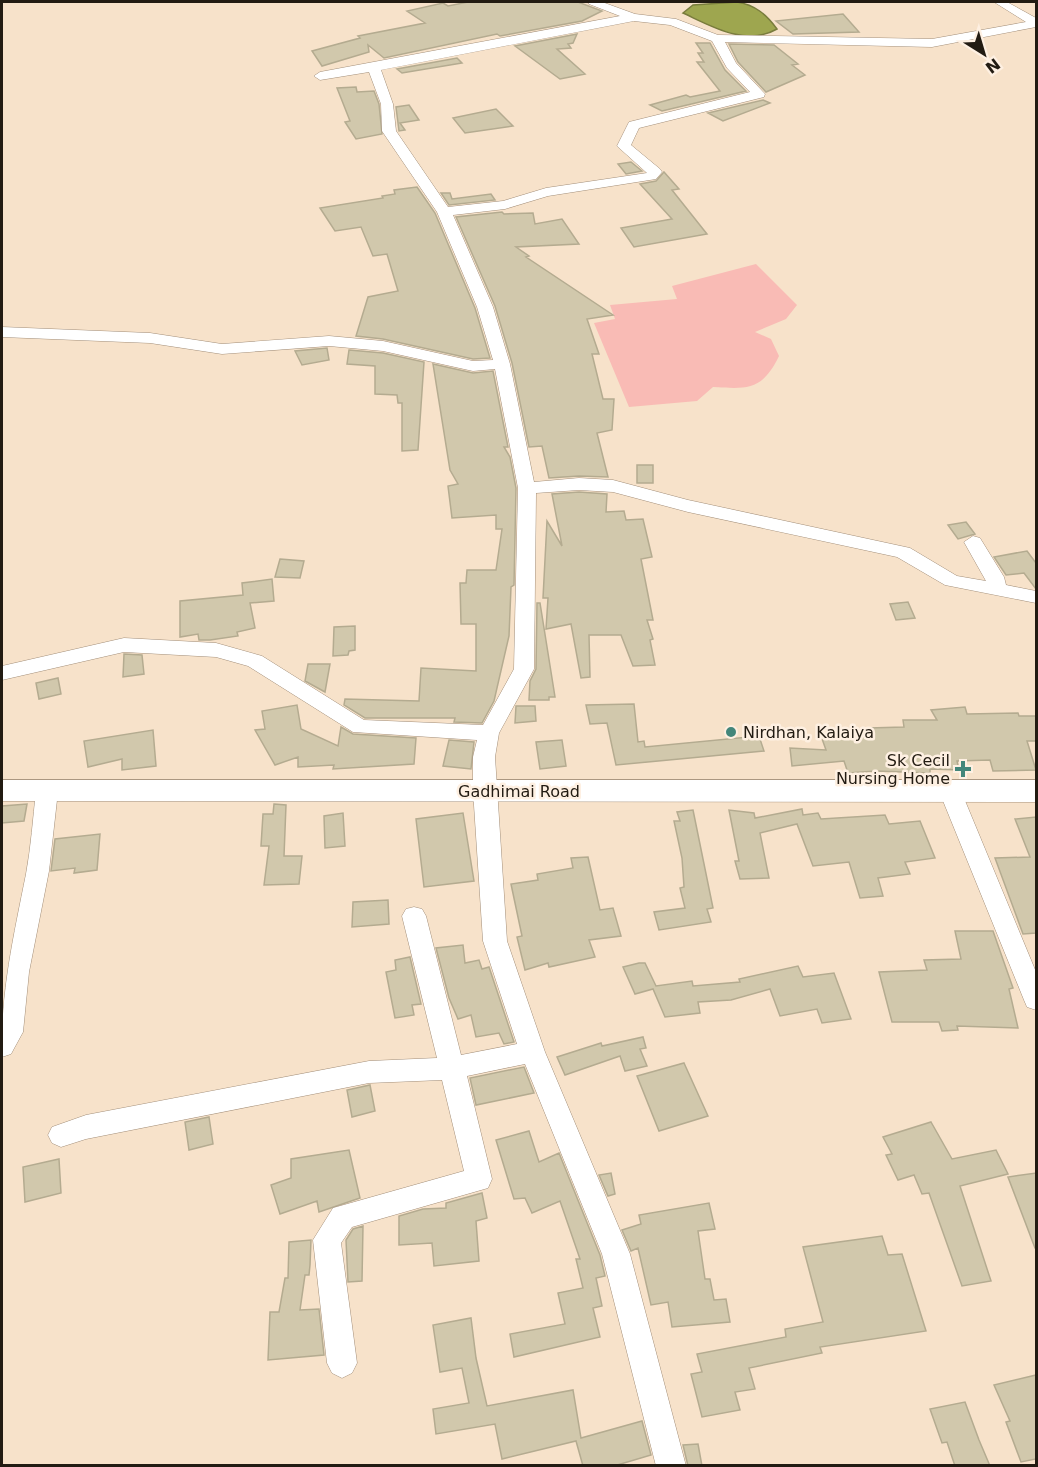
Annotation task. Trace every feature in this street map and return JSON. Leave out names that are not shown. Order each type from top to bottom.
[{"type":"street","points":[[593,2],[634,17],[672,22],[717,39],[775,38],[923,43],[1036,24]]},
{"type":"street","points":[[999,2],[1036,24]]},
{"type":"street","points":[[320,76],[374,68],[634,17]]},
{"type":"street","points":[[444,212],[505,205],[546,192],[651,176],[655,172],[624,146],[634,125],[759,94],[731,65],[717,39]]},
{"type":"street","points":[[374,68],[387,104],[389,131],[444,212],[484,308],[502,364],[527,488],[524,669],[489,733],[484,757],[484,790],[495,941],[532,1052],[616,1254],[671,1466]]},
{"type":"street","points":[[2,332],[150,338],[222,349],[329,341],[383,346],[473,366],[502,364]]},
{"type":"street","points":[[527,488],[579,484],[613,486],[688,506],[903,552],[952,581],[1036,597]]},
{"type":"street","points":[[973,542],[995,577],[998,591]]},
{"type":"street","points":[[2,673],[124,645],[216,650],[255,661],[360,727],[489,733]]},
{"type":"street","name":"Gadhimai Road","points":[[2,791],[1036,791]]},
{"type":"street","points":[[2,1046],[11,1032],[17,972],[38,871],[47,791]]},
{"type":"street","points":[[950,791],[1036,1000]]},
{"type":"street","points":[[342,1363],[327,1240],[343,1217],[479,1179],[414,916]]},
{"type":"street","points":[[61,1135],[86,1127],[369,1072],[452,1068],[532,1052]]},
{"type":"shaded area","points":[[737,2],[760,11],[777,29],[753,36],[729,33],[683,13],[693,5]]},
{"type":"shaded area","points":[[756,264],[797,305],[786,319],[755,332],[771,339],[779,356],[766,376],[760,382],[744,387],[713,387],[697,401],[629,407],[594,323],[615,319],[610,305],[677,299],[672,286]]},
{"type":"building","points":[[468,2],[578,2],[602,11],[582,21],[500,36],[497,34],[384,58],[368,45],[369,52],[322,66],[312,51],[360,38],[358,36],[425,23],[407,11],[443,3],[448,6]]},
{"type":"building","points":[[843,14],[859,32],[793,34],[776,21]]},
{"type":"building","points":[[577,34],[573,43],[568,44],[571,48],[557,49],[585,74],[560,79],[515,46]]},
{"type":"building","points":[[696,43],[710,43],[725,70],[746,91],[662,111],[650,105],[686,95],[690,97],[720,91],[697,62],[704,62],[698,53],[703,53]]},
{"type":"building","points":[[729,44],[774,45],[798,64],[792,65],[805,75],[766,92],[738,62]]},
{"type":"building","points":[[457,58],[462,63],[402,73],[397,69]]},
{"type":"building","points":[[356,87],[357,92],[374,91],[379,104],[382,134],[356,139],[345,122],[350,121],[337,88]]},
{"type":"building","points":[[763,100],[770,103],[723,121],[708,113]]},
{"type":"building","points":[[409,105],[419,120],[400,123],[405,130],[399,131],[396,107]]},
{"type":"building","points":[[496,109],[513,126],[465,133],[453,118]]},
{"type":"building","points":[[631,162],[642,171],[626,174],[618,164]]},
{"type":"building","points":[[664,172],[679,189],[672,190],[707,234],[634,247],[621,228],[672,219],[640,184],[656,181]]},
{"type":"building","points":[[417,187],[435,213],[475,308],[490,358],[473,359],[383,339],[356,336],[368,297],[398,291],[387,254],[373,256],[361,227],[335,231],[320,208],[383,198],[382,196],[395,194],[394,190]]},
{"type":"building","points":[[441,193],[450,193],[452,199],[491,194],[495,200],[449,205]]},
{"type":"building","points":[[502,212],[504,214],[533,213],[535,224],[562,219],[579,244],[516,247],[529,256],[526,257],[613,315],[587,319],[599,354],[592,354],[603,399],[614,399],[612,430],[597,433],[608,477],[549,478],[542,446],[529,447],[512,363],[495,306],[456,217]]},
{"type":"building","points":[[327,348],[329,360],[302,365],[295,351]]},
{"type":"building","points":[[349,350],[383,353],[424,362],[418,450],[402,451],[402,403],[398,403],[397,395],[375,394],[375,366],[347,364]]},
{"type":"building","points":[[433,364],[473,373],[493,371],[508,447],[504,447],[510,457],[516,488],[514,585],[511,587],[509,636],[494,701],[482,723],[454,722],[455,718],[365,718],[344,705],[345,699],[419,701],[421,668],[476,671],[476,624],[461,624],[460,583],[466,583],[467,570],[496,570],[502,529],[496,529],[496,515],[452,518],[448,486],[458,484],[450,470]]},
{"type":"building","points":[[637,465],[653,465],[653,483],[637,483]]},
{"type":"building","points":[[579,492],[607,494],[606,512],[624,511],[626,520],[643,519],[652,557],[641,559],[653,620],[647,620],[653,639],[650,640],[655,665],[633,666],[621,635],[589,635],[590,677],[581,678],[571,624],[546,629],[548,598],[543,598],[547,521],[562,546],[552,494]]},
{"type":"building","points":[[966,522],[975,534],[958,539],[948,525]]},
{"type":"building","points":[[1027,551],[1036,563],[1036,589],[1024,573],[1006,575],[994,557]]},
{"type":"building","points":[[280,559],[304,561],[300,578],[275,577]]},
{"type":"building","points":[[272,579],[274,601],[250,603],[255,628],[237,632],[238,636],[210,640],[199,640],[198,634],[180,637],[180,601],[243,595],[242,583]]},
{"type":"building","points":[[908,602],[915,618],[896,620],[890,604]]},
{"type":"building","points":[[537,603],[540,603],[555,697],[549,697],[549,700],[529,700],[530,681],[536,669]]},
{"type":"building","points":[[355,626],[355,650],[349,651],[348,655],[333,656],[334,627]]},
{"type":"building","points":[[124,654],[142,655],[144,674],[123,677]]},
{"type":"building","points":[[308,664],[330,664],[325,692],[305,681]]},
{"type":"building","points":[[58,678],[61,694],[39,699],[36,683]]},
{"type":"building","points":[[634,704],[638,742],[644,741],[645,747],[759,736],[764,751],[616,765],[607,723],[590,724],[586,705]]},
{"type":"building","points":[[297,705],[301,729],[338,746],[341,727],[353,734],[416,738],[414,764],[333,769],[334,765],[298,767],[298,757],[275,765],[255,730],[265,729],[262,711]]},
{"type":"building","points":[[516,706],[535,706],[536,721],[515,723]]},
{"type":"building","points":[[965,707],[967,714],[1018,713],[1019,716],[1036,716],[1036,741],[1027,741],[1036,770],[993,771],[990,760],[957,761],[959,770],[930,769],[930,773],[876,771],[848,773],[844,761],[792,766],[790,748],[826,750],[821,736],[838,734],[838,732],[870,731],[869,728],[904,727],[903,720],[937,720],[931,710]]},
{"type":"building","points":[[153,730],[156,766],[122,770],[122,759],[88,767],[84,741]]},
{"type":"building","points":[[449,740],[474,742],[471,769],[443,766]]},
{"type":"building","points":[[562,740],[566,766],[540,769],[536,742]]},
{"type":"building","points":[[27,804],[24,821],[2,823],[2,806]]},
{"type":"building","points":[[274,804],[286,805],[284,856],[302,856],[299,884],[264,885],[269,846],[261,846],[263,814],[273,814]]},
{"type":"building","points":[[802,809],[803,815],[818,813],[821,819],[885,815],[889,824],[920,821],[935,858],[905,862],[910,874],[878,878],[883,896],[860,898],[849,862],[813,866],[797,824],[760,833],[769,878],[740,879],[735,861],[739,861],[729,810],[754,813],[755,818]]},
{"type":"building","points":[[693,810],[713,908],[707,909],[711,922],[659,930],[654,912],[685,908],[680,888],[684,887],[682,858],[674,821],[680,821],[677,812]]},
{"type":"building","points":[[343,813],[345,846],[325,848],[324,816]]},
{"type":"building","points":[[463,813],[474,881],[424,887],[416,819]]},
{"type":"building","points":[[1036,817],[1036,933],[1023,934],[995,858],[1030,857],[1015,819]]},
{"type":"building","points":[[100,834],[97,870],[74,873],[75,868],[51,871],[55,839]]},
{"type":"building","points":[[588,857],[600,910],[613,908],[621,936],[589,940],[595,957],[549,967],[548,963],[525,970],[517,937],[522,936],[511,884],[538,880],[537,874],[573,868],[571,858]]},
{"type":"building","points":[[388,900],[389,924],[352,927],[353,902]]},
{"type":"building","points":[[955,931],[993,931],[1013,988],[1009,989],[1018,1028],[957,1026],[958,1030],[942,1031],[939,1022],[892,1022],[879,972],[927,970],[924,960],[961,959]]},
{"type":"building","points":[[463,945],[465,963],[479,960],[482,969],[489,967],[514,1042],[504,1044],[499,1033],[476,1037],[471,1015],[458,1019],[449,998],[436,948]]},
{"type":"building","points":[[410,957],[421,1004],[412,1005],[414,1015],[395,1018],[386,972],[396,970],[395,960]]},
{"type":"building","points":[[645,963],[656,986],[692,981],[693,986],[740,982],[739,979],[798,966],[803,977],[834,973],[851,1019],[822,1023],[817,1009],[780,1016],[770,989],[731,1000],[698,1002],[700,1013],[665,1017],[653,989],[635,994],[623,967]]},
{"type":"building","points":[[643,1037],[646,1048],[640,1049],[647,1066],[625,1071],[620,1056],[565,1075],[557,1057],[601,1043],[602,1046]]},
{"type":"building","points":[[684,1063],[708,1116],[659,1131],[637,1076]]},
{"type":"building","points":[[524,1067],[534,1093],[476,1105],[470,1078]]},
{"type":"building","points":[[370,1085],[375,1111],[352,1117],[347,1090]]},
{"type":"building","points":[[209,1117],[213,1144],[189,1150],[185,1122]]},
{"type":"building","points":[[931,1122],[952,1159],[996,1150],[1008,1174],[960,1186],[991,1281],[962,1286],[929,1193],[922,1194],[914,1175],[898,1180],[886,1155],[892,1154],[883,1137]]},
{"type":"building","points":[[529,1131],[539,1162],[559,1153],[600,1255],[605,1276],[596,1278],[602,1306],[593,1308],[600,1337],[514,1357],[510,1334],[565,1324],[558,1293],[583,1288],[576,1259],[580,1259],[560,1201],[532,1213],[525,1198],[514,1199],[496,1140]]},
{"type":"building","points":[[349,1150],[360,1198],[319,1212],[317,1201],[280,1214],[271,1185],[291,1178],[291,1159]]},
{"type":"building","points":[[59,1159],[61,1193],[25,1202],[23,1167]]},
{"type":"building","points":[[611,1173],[615,1194],[608,1196],[599,1175]]},
{"type":"building","points":[[1036,1173],[1036,1248],[1035,1248],[1008,1177]]},
{"type":"building","points":[[482,1193],[487,1218],[476,1221],[479,1261],[434,1266],[432,1243],[399,1245],[399,1216],[423,1209],[446,1208],[446,1203]]},
{"type":"building","points":[[709,1203],[715,1229],[698,1231],[705,1279],[710,1279],[714,1300],[726,1299],[730,1322],[672,1327],[668,1302],[651,1305],[638,1248],[631,1251],[622,1230],[641,1224],[639,1215]]},
{"type":"building","points":[[363,1226],[362,1281],[348,1282],[346,1240],[353,1229]]},
{"type":"building","points":[[882,1236],[888,1255],[902,1254],[926,1331],[820,1347],[822,1353],[749,1368],[755,1389],[735,1392],[740,1410],[702,1417],[691,1374],[702,1372],[697,1354],[786,1337],[785,1329],[823,1322],[803,1247]]},
{"type":"building","points":[[311,1240],[309,1275],[305,1275],[300,1310],[319,1309],[324,1355],[268,1360],[270,1312],[279,1312],[285,1278],[288,1278],[289,1242]]},
{"type":"building","points":[[471,1318],[476,1358],[487,1406],[573,1390],[581,1438],[642,1421],[651,1455],[614,1466],[583,1466],[576,1441],[502,1459],[495,1424],[436,1434],[433,1409],[469,1403],[462,1368],[440,1372],[433,1325]]},
{"type":"building","points":[[1036,1375],[1036,1459],[1021,1462],[1006,1422],[1010,1421],[994,1385]]},
{"type":"building","points":[[965,1402],[990,1466],[955,1466],[947,1442],[942,1443],[930,1409]]},
{"type":"building","points":[[698,1444],[702,1466],[688,1466],[683,1445]]},
{"type":"place","name":"Nirdhan, Kalaiya","points":[[731,732]]},
{"type":"place","name":"Sk Cecil Nursing Home","points":[[963,769]]}]
